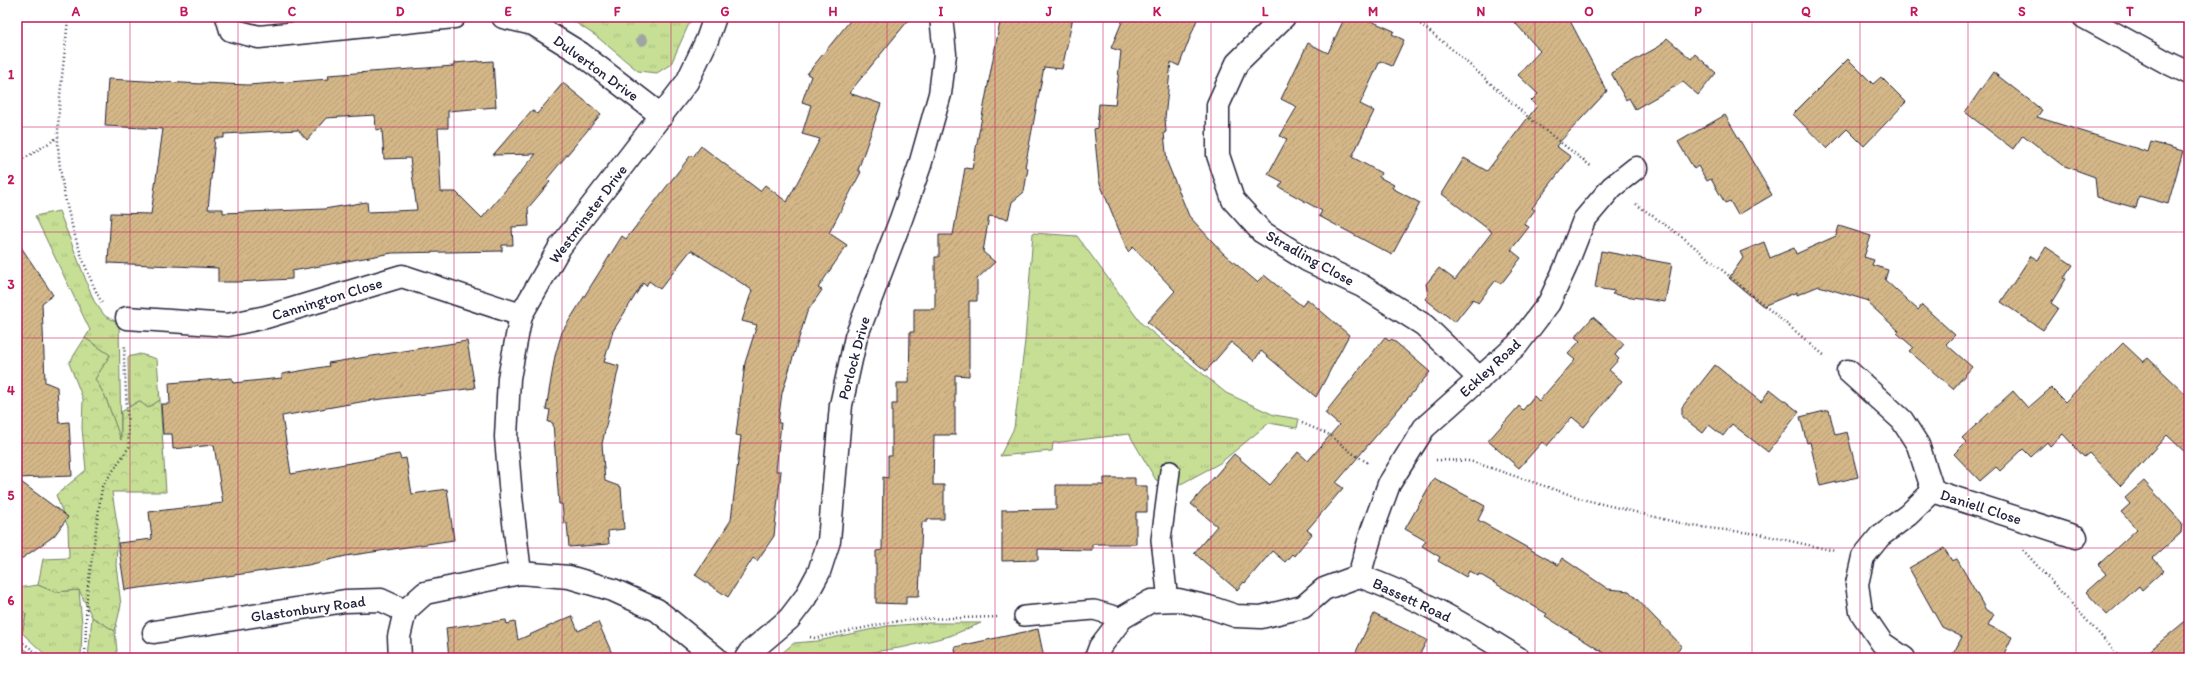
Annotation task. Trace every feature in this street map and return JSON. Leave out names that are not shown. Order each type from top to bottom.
[{"type":"street","points":[[228,17],[231,30],[259,37],[454,17]]},
{"type":"street","name":"Dulverton Drive","points":[[503,17],[533,24],[580,53],[662,116]]},
{"type":"street","name":"Westminster Drive","points":[[520,573],[506,437],[509,378],[521,315],[560,247],[687,82],[707,40],[715,17]]},
{"type":"street","name":"Porlock Drive","points":[[746,658],[750,652],[789,619],[805,598],[818,572],[829,541],[837,470],[841,405],[856,337],[920,165],[940,94],[945,54],[941,17]]},
{"type":"street","name":"Stradling Close","points":[[1284,17],[1237,63],[1218,105],[1218,155],[1233,200],[1262,232],[1307,260],[1362,286],[1424,325],[1480,379]]},
{"type":"street","points":[[2084,17],[2189,73]]},
{"type":"street","name":"Eckley Road","points":[[1359,576],[1372,531],[1392,478],[1424,428],[1517,345],[1549,303],[1566,266],[1584,220],[1612,187],[1636,168]]},
{"type":"street","name":"Cannington Close","points":[[127,318],[228,325],[266,317],[402,276],[521,315]]},
{"type":"street","points":[[1848,371],[1902,420],[1918,445],[1933,491]]},
{"type":"street","name":"Daniell Close","points":[[1904,658],[1882,643],[1861,612],[1857,584],[1863,557],[1880,536],[1908,515],[1933,491],[2076,537]]},
{"type":"street","points":[[400,658],[399,636],[405,611],[425,593],[520,573],[569,577],[613,590],[657,610],[716,658]]},
{"type":"street","name":"Bassett Road","points":[[1096,658],[1100,647],[1122,618],[1151,601],[1178,600],[1209,607],[1236,616],[1261,617],[1302,607],[1324,589],[1359,576],[1399,590],[1473,630],[1518,658]]},
{"type":"street","name":"Glastonbury Road","points":[[154,632],[345,602],[380,600],[405,611]]},
{"type":"lane","points":[[1168,600],[1161,540],[1170,471]]},
{"type":"lane","points":[[1024,616],[1094,610],[1122,618]]},
{"type":"path","points":[[68,17],[58,138],[59,166],[73,228],[90,282],[105,308],[127,318],[124,357],[129,447],[102,487],[87,593],[85,658]]},
{"type":"path","points":[[17,163],[58,138]]},
{"type":"path","points":[[1302,423],[1330,435],[1352,453],[1392,478]]},
{"type":"path","points":[[1404,459],[1470,461],[1586,500],[1692,526],[1759,534],[1863,557]]},
{"type":"path","points":[[2020,546],[2040,571],[2121,658]]},
{"type":"path","points":[[776,631],[815,638],[865,629],[887,623],[915,619],[1024,616]]},
{"type":"path","points":[[17,638],[43,658]]},
{"type":"green space","points":[[567,17],[692,17],[671,64],[657,73],[638,71],[596,36]]},
{"type":"green space","points":[[59,211],[94,301],[105,316],[119,323],[121,441],[105,396],[95,379],[110,355],[85,338],[90,330],[35,216]]},
{"type":"green space","points":[[1033,233],[1077,236],[1141,323],[1226,393],[1274,415],[1299,419],[1297,428],[1269,423],[1220,463],[1179,485],[1156,480],[1129,434],[1053,443],[1052,451],[1000,456],[1014,428],[1025,341]]},
{"type":"green space","points":[[85,338],[110,355],[95,379],[105,396],[121,440],[121,412],[139,401],[148,408],[160,400],[166,492],[112,492],[118,529],[116,565],[121,605],[115,631],[92,617],[79,590],[55,592],[38,585],[43,559],[69,558],[68,527],[56,495],[86,470],[82,428],[83,399],[69,363]]},
{"type":"green space","points":[[140,354],[157,359],[160,400],[148,408],[139,401],[129,407],[128,357]]},
{"type":"green space","points":[[38,585],[55,592],[79,590],[82,624],[81,658],[49,658],[22,633],[26,615],[17,605],[17,588]]},
{"type":"green space","points":[[17,605],[26,614],[22,633],[17,631]]},
{"type":"green space","points":[[92,617],[115,631],[117,651],[113,658],[88,658]]},
{"type":"green space","points":[[929,623],[981,623],[950,636],[905,647],[837,658],[776,658],[794,643],[818,641],[887,626]]},
{"type":"green space","points":[[17,644],[38,658],[17,658]]},
{"type":"building","points":[[853,17],[911,17],[849,93],[881,104],[858,170],[861,172],[829,233],[847,245],[818,288],[822,290],[807,312],[782,393],[778,423],[781,423],[776,471],[781,471],[774,536],[757,561],[753,558],[728,597],[695,575],[731,520],[741,436],[736,435],[745,363],[757,325],[742,321],[752,290],[691,250],[660,289],[649,281],[646,286],[643,283],[613,331],[604,362],[619,366],[602,444],[605,481],[621,487],[624,529],[608,531],[609,544],[569,547],[567,523],[564,524],[562,504],[559,504],[553,423],[548,422],[550,410],[546,409],[555,356],[562,332],[622,236],[626,239],[691,155],[693,157],[701,146],[760,191],[765,185],[787,202],[820,139],[802,134],[811,105],[802,102],[811,76],[807,74]]},
{"type":"building","points":[[1001,17],[1073,17],[1062,69],[1044,67],[1025,167],[1028,168],[1024,192],[1012,202],[1008,219],[989,216],[983,252],[995,262],[977,279],[977,301],[969,301],[969,376],[955,375],[955,435],[934,435],[933,485],[944,485],[944,519],[927,519],[927,522],[922,522],[919,596],[906,596],[906,604],[876,603],[876,551],[882,550],[883,477],[888,478],[888,456],[892,456],[892,404],[897,404],[897,383],[909,383],[910,332],[914,332],[914,309],[935,309],[935,257],[939,257],[939,235],[953,235],[965,168],[972,169]]},
{"type":"building","points":[[1124,17],[1198,17],[1179,66],[1171,62],[1165,118],[1166,132],[1164,133],[1167,162],[1189,216],[1223,253],[1257,282],[1264,275],[1302,306],[1307,299],[1349,335],[1316,397],[1261,351],[1254,361],[1231,342],[1206,371],[1147,322],[1175,291],[1133,247],[1128,252],[1099,181],[1094,129],[1097,128],[1099,104],[1115,105],[1121,51],[1111,48]]},
{"type":"building","points":[[1345,17],[1362,17],[1394,31],[1392,34],[1404,40],[1392,66],[1380,61],[1360,104],[1374,111],[1352,157],[1381,173],[1379,177],[1394,185],[1392,188],[1420,203],[1392,255],[1319,216],[1322,211],[1279,187],[1283,182],[1268,174],[1287,139],[1280,136],[1297,107],[1281,99],[1308,43],[1328,53]]},
{"type":"building","points":[[1510,17],[1568,17],[1607,91],[1556,146],[1571,157],[1532,208],[1535,210],[1524,224],[1529,227],[1511,250],[1521,258],[1501,284],[1496,280],[1478,303],[1473,299],[1455,322],[1425,299],[1428,295],[1426,284],[1439,268],[1455,280],[1492,232],[1442,194],[1464,158],[1487,171],[1537,106],[1531,101],[1538,94],[1518,75],[1540,51]]},
{"type":"building","points":[[1667,38],[1691,59],[1695,54],[1716,73],[1698,95],[1683,82],[1635,109],[1629,98],[1626,100],[1611,73],[1660,46]]},
{"type":"building","points":[[1848,59],[1873,84],[1881,77],[1906,102],[1864,146],[1847,129],[1827,149],[1793,114]]},
{"type":"building","points":[[493,61],[496,107],[448,111],[448,128],[438,128],[441,192],[456,192],[482,218],[536,154],[493,155],[532,110],[537,114],[563,83],[601,114],[547,179],[550,182],[528,208],[529,226],[512,227],[513,245],[502,245],[502,251],[392,253],[292,271],[292,279],[236,282],[218,282],[218,268],[108,263],[111,213],[151,214],[163,129],[105,126],[108,79],[248,85],[329,79],[328,75],[454,66],[454,63]],"holes":[[[375,115],[376,130],[382,129],[384,159],[410,158],[417,210],[368,212],[367,202],[324,209],[223,213],[223,209],[208,209],[215,138],[224,138],[224,134],[298,130],[307,140],[326,118]]]},
{"type":"building","points":[[1993,72],[2042,110],[2037,117],[2148,152],[2151,142],[2183,151],[2168,204],[2139,196],[2136,208],[2097,197],[2095,177],[2062,165],[2023,135],[2013,149],[1965,112]]},
{"type":"building","points":[[1725,115],[1772,195],[1738,215],[1730,201],[1725,203],[1711,179],[1707,181],[1698,166],[1694,169],[1678,142]]},
{"type":"building","points":[[1839,226],[1871,236],[1864,257],[1874,260],[1872,265],[1888,270],[1885,280],[1918,310],[1922,305],[1955,335],[1946,344],[1972,367],[1953,389],[1909,351],[1913,347],[1897,333],[1899,331],[1868,303],[1869,301],[1819,286],[1797,295],[1797,292],[1763,306],[1729,278],[1743,258],[1740,252],[1764,242],[1770,258],[1794,248],[1796,254],[1836,236]]},
{"type":"building","points":[[17,241],[53,295],[42,303],[45,382],[57,387],[59,423],[69,422],[72,476],[17,478]]},
{"type":"building","points":[[2046,247],[2073,265],[2064,278],[2066,279],[2051,303],[2058,308],[2043,330],[2001,302],[2031,256],[2038,260]]},
{"type":"building","points":[[1601,251],[1672,264],[1665,302],[1612,294],[1615,291],[1595,288]]},
{"type":"building","points":[[1593,317],[1624,344],[1615,355],[1619,359],[1609,370],[1622,381],[1584,427],[1572,417],[1547,446],[1542,442],[1519,468],[1488,441],[1519,406],[1523,410],[1534,396],[1539,401],[1575,360],[1568,354],[1580,341],[1575,337]]},
{"type":"building","points":[[1385,337],[1389,341],[1392,339],[1430,372],[1336,483],[1343,488],[1307,530],[1312,534],[1294,556],[1292,554],[1285,562],[1272,551],[1245,583],[1244,582],[1237,590],[1194,553],[1217,526],[1191,504],[1234,454],[1270,485],[1298,452],[1308,461],[1339,425],[1325,413]]},
{"type":"building","points":[[467,341],[475,388],[366,401],[282,416],[291,474],[399,454],[401,459],[406,458],[412,494],[447,489],[454,540],[346,556],[308,565],[125,590],[118,543],[152,539],[149,512],[223,503],[214,445],[173,449],[172,434],[163,434],[161,404],[170,404],[169,383],[232,378],[233,383],[282,378],[282,374],[329,366],[328,363]]},
{"type":"building","points":[[2123,343],[2143,362],[2148,358],[2189,397],[2189,456],[2167,435],[2121,486],[2089,453],[2084,457],[2063,434],[2050,446],[2047,442],[2031,457],[2023,449],[2000,471],[1996,467],[1980,481],[1954,454],[1966,442],[1962,438],[2013,391],[2028,408],[2051,388],[2065,402]]},
{"type":"building","points":[[1715,365],[1761,402],[1770,389],[1799,412],[1768,452],[1732,424],[1723,436],[1709,425],[1703,433],[1682,417],[1682,407]]},
{"type":"building","points":[[1829,410],[1835,435],[1847,432],[1858,477],[1820,486],[1810,442],[1807,443],[1800,417]]},
{"type":"building","points":[[1104,478],[1135,478],[1135,486],[1147,486],[1147,512],[1136,512],[1136,544],[1092,544],[1092,550],[1038,549],[1038,560],[1002,561],[1002,510],[1056,509],[1056,485],[1104,485]]},
{"type":"building","points":[[1434,478],[1485,506],[1478,520],[1558,565],[1562,558],[1608,589],[1629,591],[1682,646],[1669,658],[1612,658],[1545,616],[1547,614],[1479,574],[1478,576],[1469,571],[1466,577],[1438,561],[1440,557],[1422,546],[1426,541],[1405,529]]},
{"type":"building","points":[[17,479],[68,517],[54,536],[17,562]]},
{"type":"building","points":[[2144,481],[2182,523],[2181,533],[2153,558],[2164,570],[2142,590],[2139,586],[2107,615],[2086,592],[2106,574],[2098,565],[2137,529],[2121,512],[2130,504],[2125,498]]},
{"type":"building","points":[[1944,548],[1952,561],[1957,559],[1986,610],[1994,614],[1988,625],[2012,637],[2002,658],[1951,658],[1962,637],[1942,627],[1909,568]]},
{"type":"building","points":[[1374,614],[1427,640],[1418,658],[1353,658]]},
{"type":"building","points":[[572,616],[578,631],[598,622],[614,658],[449,658],[446,628],[506,620],[507,624],[515,622],[518,640]]},
{"type":"building","points":[[2189,618],[2189,658],[2141,658]]},
{"type":"building","points":[[1038,629],[1044,658],[956,658],[955,647]]}]
